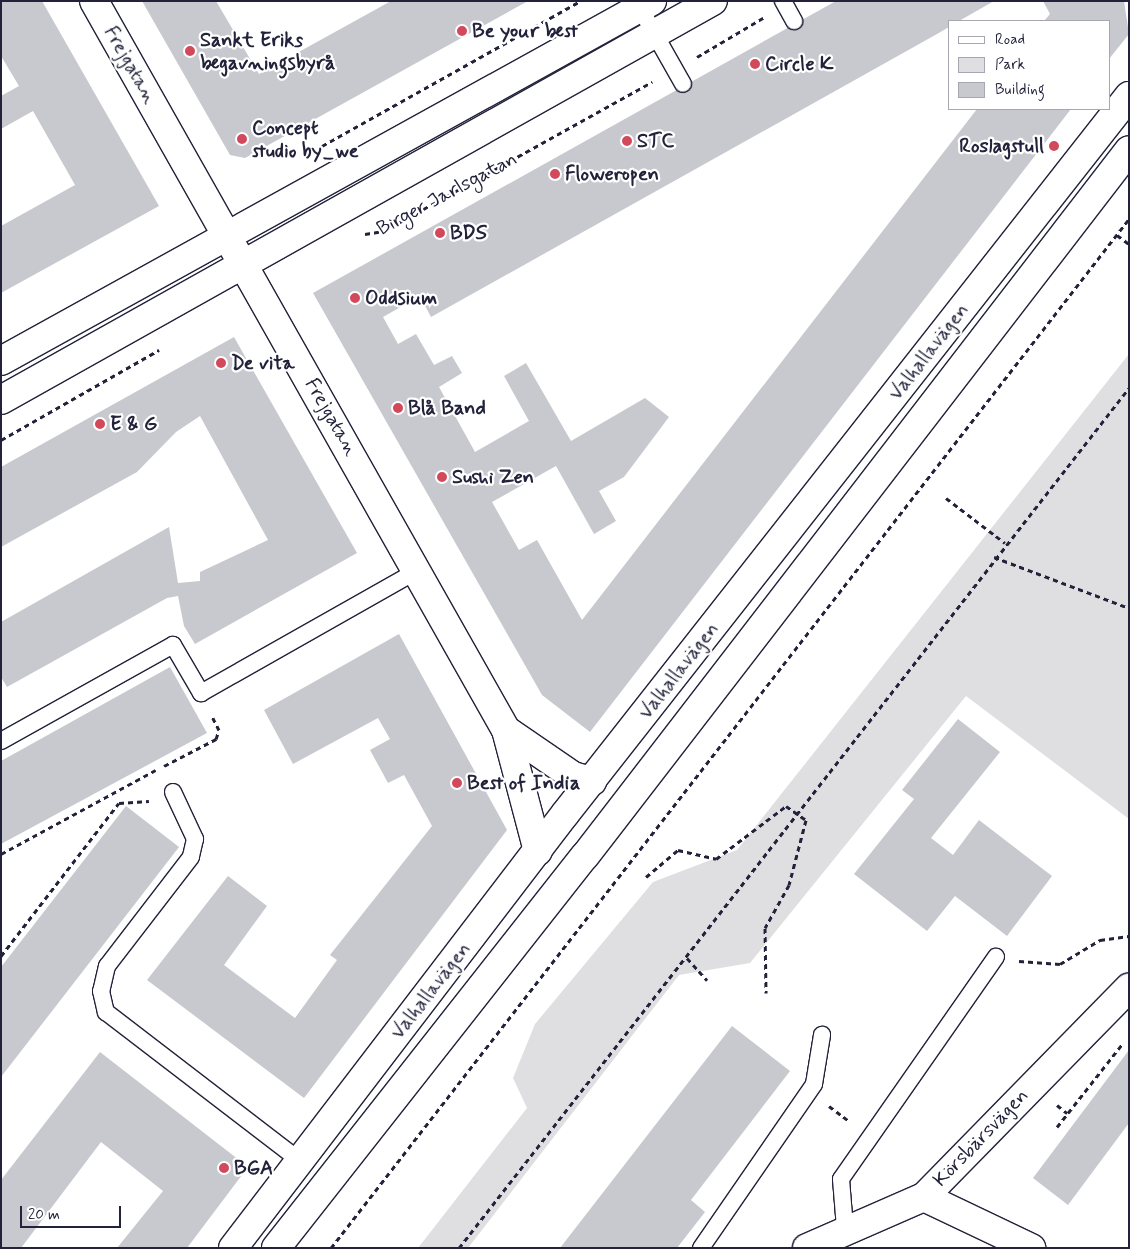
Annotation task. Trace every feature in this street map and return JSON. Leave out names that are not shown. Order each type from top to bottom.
[{"type":"street","name":"Frejgatan","points":[[94,1],[418,570],[506,730],[538,850]]},
{"type":"street","name":"Birger Jarlsgatan","points":[[1,400],[713,1]]},
{"type":"street","points":[[1,361],[646,5]]},
{"type":"street","name":"Valhallavägen","points":[[233,1248],[538,850],[1129,96]]},
{"type":"street","name":"Valhallavägen","points":[[276,1248],[585,856],[1129,150]]},
{"type":"street","name":"Frejgatan","points":[[506,730],[573,776],[592,781]]},
{"type":"street","name":"Körsbärsvägen","points":[[807,1248],[845,1228],[924,1197],[1129,988]]},
{"type":"street","points":[[924,1197],[1031,1248]]},
{"type":"lane","points":[[784,3],[794,21]]},
{"type":"lane","points":[[646,5],[656,34],[682,84]]},
{"type":"lane","points":[[1,741],[174,644],[201,693],[418,570]]},
{"type":"lane","points":[[175,796],[195,839],[191,857],[107,966],[101,991],[106,1012],[300,1161]]},
{"type":"lane","points":[[845,1228],[842,1179],[996,957]]},
{"type":"lane","points":[[701,1248],[814,1084],[822,1035]]},
{"type":"path","name":"Birger Jarlsgatan","points":[[357,235],[384,232],[674,70],[784,3]]},
{"type":"path","points":[[331,1248],[1129,219]]},
{"type":"path","points":[[1116,235],[1128,243]]},
{"type":"path","points":[[1,440],[156,354],[165,340]]},
{"type":"path","points":[[459,1248],[687,958],[994,557],[1129,388]]},
{"type":"path","points":[[946,498],[1005,543]]},
{"type":"path","points":[[994,557],[1129,608]]},
{"type":"path","points":[[1,854],[216,740]]},
{"type":"path","points":[[1,956],[119,803],[175,796]]},
{"type":"path","points":[[646,877],[678,850],[716,859],[786,806],[806,820],[789,885],[765,928],[766,993]]},
{"type":"path","points":[[1042,965],[1060,964],[1100,940],[1129,936]]},
{"type":"path","points":[[687,958],[707,980]]},
{"type":"path","points":[[1057,1127],[1129,1035]]},
{"type":"path","points":[[823,1100],[850,1122],[846,1129]]},
{"type":"green space","points":[[1129,354],[1129,819],[966,696],[750,963],[679,975],[468,1248],[418,1248],[527,1108],[513,1078],[535,1024],[653,882],[737,850]]},
{"type":"building","points":[[1,1],[42,1],[159,206],[1,293],[1,226],[75,185],[33,111],[1,129],[1,96],[19,86],[1,56]]},
{"type":"building","points":[[142,1],[216,1],[259,74],[391,1],[528,1],[245,158],[230,155]]},
{"type":"building","points":[[836,1],[994,1],[961,20],[948,20],[948,28],[937,34],[431,317],[420,296],[383,317],[398,344],[416,334],[434,365],[452,356],[462,373],[439,387],[475,452],[529,421],[504,376],[526,363],[571,441],[645,398],[669,417],[624,477],[599,491],[616,521],[594,534],[556,466],[492,502],[519,550],[537,540],[582,620],[976,110],[1070,110],[590,732],[542,695],[313,293]]},
{"type":"building","points":[[1043,1],[1124,1],[1129,34],[1110,58],[1110,20],[1045,20],[1050,14]]},
{"type":"building","points":[[234,337],[357,553],[195,644],[184,626],[178,596],[167,598],[7,687],[1,677],[1,622],[169,527],[178,583],[200,581],[200,572],[268,540],[200,416],[176,432],[137,472],[1,547],[1,467]]},
{"type":"building","points":[[399,634],[507,830],[304,1098],[147,980],[228,876],[267,906],[224,965],[295,1018],[337,960],[330,955],[432,826],[404,775],[388,783],[370,750],[390,739],[378,718],[293,764],[264,710]]},
{"type":"building","points":[[170,667],[207,733],[1,844],[1,761]]},
{"type":"building","points":[[958,719],[1000,752],[931,838],[953,855],[979,820],[1052,876],[1007,936],[955,896],[927,931],[854,874],[914,799],[902,790]]},
{"type":"building","points":[[126,806],[179,847],[1,1077],[1,967]]},
{"type":"building","points":[[732,1026],[790,1071],[691,1200],[705,1212],[677,1248],[560,1248]]},
{"type":"building","points":[[1129,1050],[1129,1123],[1068,1205],[1033,1178]]},
{"type":"building","points":[[100,1052],[248,1167],[187,1248],[117,1248],[163,1191],[101,1142],[21,1248],[1,1248],[1,1180]]},
{"type":"place","name":"Be your best","points":[[462,31]]},
{"type":"place","name":"Sankt Eriks begavningsbyrå","points":[[190,51]]},
{"type":"place","name":"Circle K","points":[[755,64]]},
{"type":"place","name":"Concept studio by_we","points":[[242,139]]},
{"type":"place","name":"STC","points":[[627,141]]},
{"type":"place","name":"Roslagstull","points":[[1054,146]]},
{"type":"place","name":"Floweropen","points":[[555,174]]},
{"type":"place","name":"BDS","points":[[440,233]]},
{"type":"place","name":"Oddsium","points":[[355,298]]},
{"type":"place","name":"De vita","points":[[221,363]]},
{"type":"place","name":"Blå Band","points":[[398,408]]},
{"type":"place","name":"E & G","points":[[100,424]]},
{"type":"place","name":"Sushi Zen","points":[[442,477]]},
{"type":"place","name":"Best of India","points":[[457,783]]},
{"type":"place","name":"BGA","points":[[224,1168]]}]
